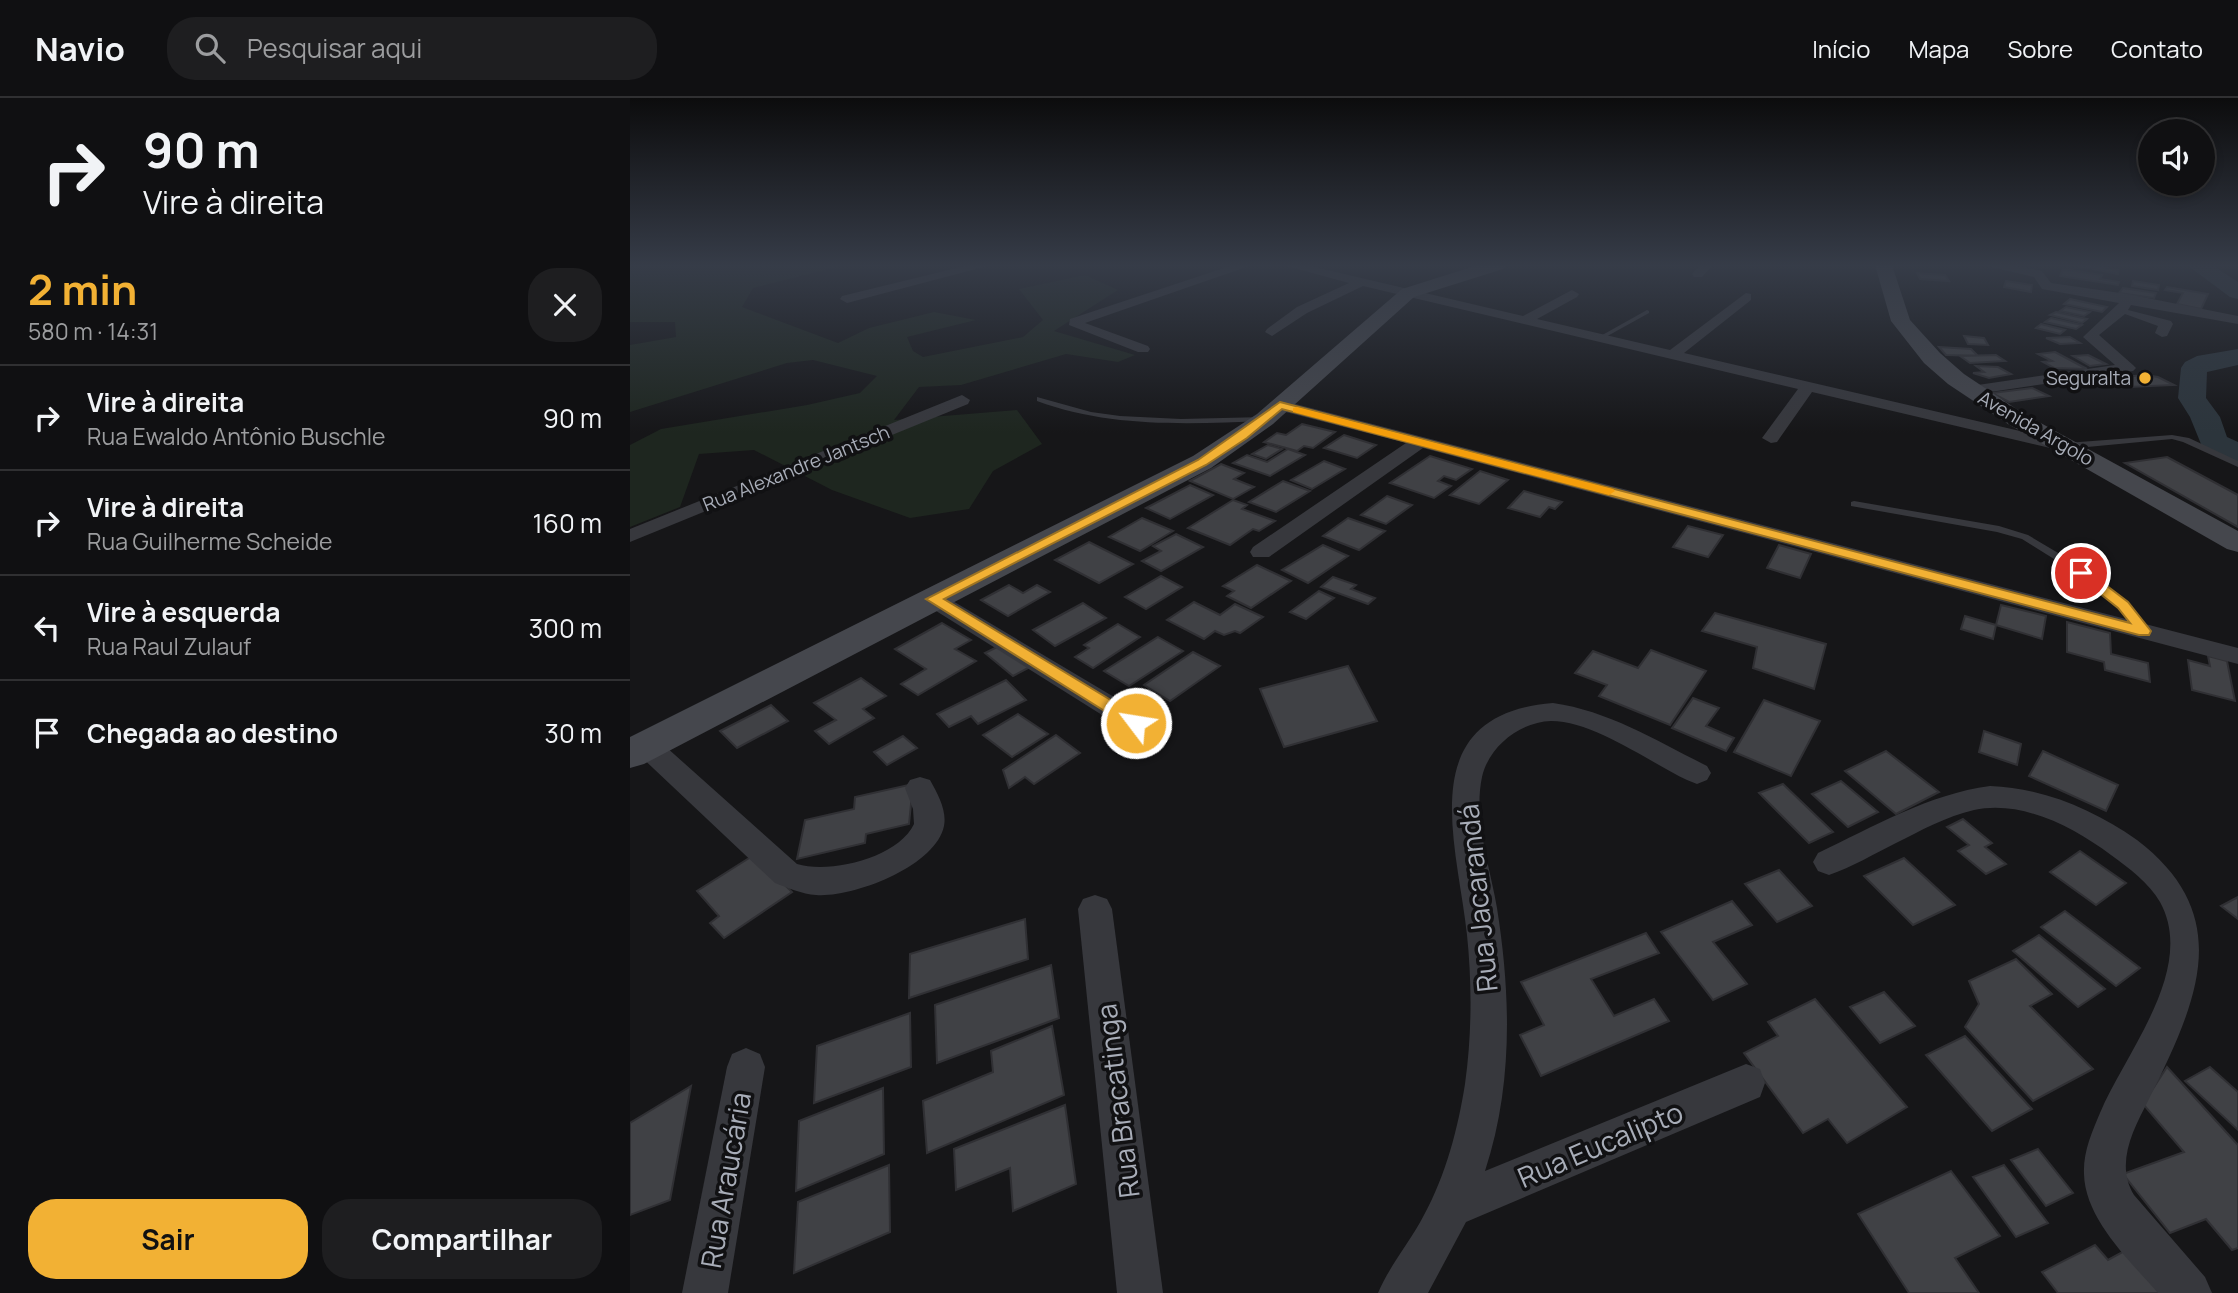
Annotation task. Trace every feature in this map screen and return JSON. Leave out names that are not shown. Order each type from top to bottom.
[{"type":"street","points":[[1079,321],[1075,322],[1076,325],[1143,349]]},
{"type":"street","points":[[1272,332],[1287,321]]},
{"type":"street","points":[[920,788],[930,810],[928,829],[919,843],[896,859],[860,874],[824,882],[804,880],[786,874],[638,750],[1202,462],[1273,412],[1376,321]]},
{"type":"street","points":[[1528,321],[2063,446]]},
{"type":"street","points":[[1672,355],[1719,321]]},
{"type":"street","name":"Avenida Argolo","points":[[1901,321],[1909,333],[1944,370],[1970,390],[2063,446],[2238,543]]},
{"type":"street","points":[[1970,390],[2128,368],[2090,337],[2106,321]]},
{"type":"street","points":[[2159,321],[2166,324],[2162,333]]},
{"type":"street","points":[[1771,438],[1808,386]]},
{"type":"street","name":"Rua Alexandre Jantsch","points":[[630,536],[962,400]]},
{"type":"street","points":[[1273,412],[1420,442],[2238,656]]},
{"type":"street","points":[[1989,429],[2016,419]]},
{"type":"street","points":[[1261,552],[1420,442]]},
{"type":"street","points":[[933,599],[1136,723]]},
{"type":"street","name":"Rua Jacarandá","points":[[1401,1293],[1422,1266],[1455,1205],[1473,1142],[1485,1083],[1489,1012],[1487,965],[1465,819],[1465,793],[1469,770],[1483,746],[1503,725],[1523,715],[1547,711],[1570,714],[1593,722],[1697,774]]},
{"type":"street","points":[[1829,862],[1960,803],[1988,797],[2017,799],[2068,815],[2121,843],[2147,862],[2172,887],[2188,913],[2194,941],[2190,968],[2182,993],[2118,1117],[2106,1158],[2106,1185],[2124,1217],[2189,1293]]},
{"type":"street","name":"Rua Bracatinga","points":[[1095,909],[1140,1293]]},
{"type":"street","name":"Rua Araucária","points":[[705,1293],[746,1067]]},
{"type":"street","name":"Rua Eucalipto","points":[[1455,1205],[1746,1083]]},
{"type":"lane","points":[[1600,338],[1631,321]]},
{"type":"lane","points":[[1040,399],[1062,410],[1156,419],[1273,412]]},
{"type":"lane","points":[[2063,446],[2172,437],[2186,440],[2238,464]]},
{"type":"lane","points":[[1854,504],[1999,529],[2025,537],[2066,562],[2115,598],[2144,631]]},
{"type":"shaded area","points":[[779,321],[838,343],[869,328],[898,321],[973,321],[907,337],[913,351],[923,357],[1023,337],[1042,321],[1070,321],[1054,331],[1135,355],[1118,362],[1066,354],[961,385],[919,387],[894,420],[1017,410],[1042,444],[993,471],[969,509],[910,518],[832,490],[754,450],[699,454],[680,507],[630,527],[630,445],[661,429],[807,405],[860,393],[877,376],[813,360],[787,363],[630,412],[630,345],[676,337],[675,322],[630,322]]},
{"type":"building","points":[[2063,321],[2082,325],[2076,329],[2045,322]]},
{"type":"building","points":[[2041,324],[2065,330],[2060,334],[2036,328]]},
{"type":"building","points":[[1964,336],[1984,338],[1988,345],[1968,344]]},
{"type":"building","points":[[2070,337],[2080,343],[2060,344],[2046,338]]},
{"type":"building","points":[[1939,347],[1971,349],[1978,356],[1946,355]]},
{"type":"building","points":[[2055,352],[2087,369],[2054,368],[2043,362],[2052,361],[2038,354]]},
{"type":"building","points":[[1996,355],[2005,361],[1970,363],[1960,356]]},
{"type":"building","points":[[2088,355],[2106,364],[2090,366],[2073,356]]},
{"type":"building","points":[[1976,366],[1998,367],[2011,374],[1989,378],[1973,373],[1984,372]]},
{"type":"building","points":[[2145,375],[2158,377],[2174,385],[2128,387],[2112,378]]},
{"type":"building","points":[[2032,388],[2049,396],[2009,402],[1992,393]]},
{"type":"building","points":[[1302,424],[1335,432],[1313,448],[1304,446],[1297,451],[1264,442],[1277,433],[1286,435]]},
{"type":"building","points":[[1344,435],[1376,445],[1357,458],[1324,448]]},
{"type":"building","points":[[1268,445],[1282,449],[1266,459],[1252,454]]},
{"type":"building","points":[[1288,449],[1305,455],[1270,476],[1233,463],[1247,455],[1267,462]]},
{"type":"building","points":[[1430,456],[1472,469],[1456,480],[1444,476],[1438,481],[1451,486],[1434,498],[1390,483]]},
{"type":"building","points":[[2167,457],[2238,495],[2238,527],[2125,463]]},
{"type":"building","points":[[1324,461],[1345,469],[1312,489],[1291,480]]},
{"type":"building","points":[[1221,464],[1244,473],[1234,479],[1254,487],[1233,499],[1190,481]]},
{"type":"building","points":[[1480,471],[1508,480],[1479,504],[1450,495]]},
{"type":"building","points":[[1283,481],[1310,491],[1276,512],[1249,502]]},
{"type":"building","points":[[1190,485],[1213,495],[1170,519],[1146,508]]},
{"type":"building","points":[[1524,491],[1562,502],[1555,509],[1549,507],[1540,517],[1508,508]]},
{"type":"building","points":[[1387,496],[1412,505],[1386,524],[1361,515]]},
{"type":"building","points":[[1233,500],[1247,505],[1242,509],[1275,521],[1259,531],[1253,529],[1230,545],[1188,528]]},
{"type":"building","points":[[1142,518],[1173,531],[1140,551],[1109,537]]},
{"type":"building","points":[[1348,518],[1385,531],[1359,550],[1323,536]]},
{"type":"building","points":[[1688,526],[1723,535],[1708,557],[1673,547]]},
{"type":"building","points":[[1176,534],[1203,547],[1161,571],[1142,561],[1161,551],[1153,546]]},
{"type":"building","points":[[1089,542],[1133,564],[1099,583],[1055,560]]},
{"type":"building","points":[[1323,545],[1348,556],[1308,583],[1282,570]]},
{"type":"building","points":[[1779,545],[1811,554],[1800,578],[1767,568]]},
{"type":"building","points":[[1257,565],[1291,581],[1251,608],[1227,596],[1234,591],[1223,586]]},
{"type":"building","points":[[1161,576],[1182,587],[1146,609],[1125,597]]},
{"type":"building","points":[[1333,577],[1356,585],[1351,589],[1375,598],[1368,604],[1321,587]]},
{"type":"building","points":[[1009,585],[1023,593],[1037,585],[1050,592],[1008,616],[981,600]]},
{"type":"building","points":[[1319,591],[1334,598],[1306,619],[1290,612]]},
{"type":"building","points":[[1194,602],[1220,615],[1235,604],[1263,617],[1240,633],[1235,631],[1224,635],[1215,631],[1204,639],[1167,620]]},
{"type":"building","points":[[1083,603],[1106,618],[1055,646],[1033,630]]},
{"type":"building","points":[[2001,605],[2046,616],[2042,639],[1996,625]]},
{"type":"building","points":[[1715,613],[1826,644],[1814,689],[1753,668],[1757,647],[1702,631]]},
{"type":"building","points":[[1965,616],[1996,625],[1993,639],[1961,629]]},
{"type":"building","points":[[2067,622],[2110,633],[2111,654],[2148,663],[2150,682],[2105,670],[2104,662],[2067,652]]},
{"type":"building","points":[[942,623],[971,640],[955,649],[976,661],[918,695],[901,684],[926,669],[895,649]]},
{"type":"building","points":[[1118,624],[1140,637],[1093,668],[1075,657],[1089,648],[1084,645]]},
{"type":"building","points":[[1158,637],[1183,651],[1129,686],[1104,671]]},
{"type":"building","points":[[1001,645],[1030,667],[1013,676],[985,653]]},
{"type":"building","points":[[1651,650],[1706,671],[1670,725],[1599,696],[1607,685],[1575,673],[1593,651],[1638,668]]},
{"type":"building","points":[[1193,652],[1220,666],[1170,701],[1144,685]]},
{"type":"building","points":[[2208,656],[2227,661],[2235,701],[2192,690],[2188,660],[2210,666]]},
{"type":"building","points":[[1348,666],[1377,721],[1284,747],[1260,689]]},
{"type":"building","points":[[861,678],[886,696],[863,709],[874,718],[829,744],[815,731],[836,720],[814,703]]},
{"type":"building","points":[[1006,680],[1026,700],[978,724],[971,716],[949,727],[937,714]]},
{"type":"building","points":[[1693,698],[1719,708],[1706,726],[1734,738],[1726,751],[1672,728]]},
{"type":"building","points":[[1764,700],[1820,721],[1791,776],[1734,752]]},
{"type":"building","points":[[771,705],[788,721],[737,748],[720,731]]},
{"type":"building","points":[[1018,714],[1048,734],[1012,757],[983,735]]},
{"type":"building","points":[[1984,731],[2021,744],[2017,765],[1979,752]]},
{"type":"building","points":[[1056,735],[1080,753],[1034,784],[1025,777],[1009,788],[1003,770]]},
{"type":"building","points":[[903,736],[917,748],[887,765],[874,752]]},
{"type":"building","points":[[1886,751],[1939,792],[1896,814],[1845,771]]},
{"type":"building","points":[[2043,751],[2118,785],[2106,811],[2029,776]]},
{"type":"building","points":[[1841,781],[1878,812],[1848,827],[1812,794]]},
{"type":"building","points":[[913,784],[909,824],[866,834],[865,843],[797,859],[805,820],[854,809],[855,797]]},
{"type":"building","points":[[1783,784],[1833,832],[1809,843],[1759,793]]},
{"type":"building","points":[[1963,819],[1992,843],[1985,847],[2006,864],[1986,874],[1958,851],[1969,845],[1947,827]]},
{"type":"building","points":[[2080,851],[2126,883],[2096,905],[2050,872]]},
{"type":"building","points":[[754,855],[792,892],[724,938],[710,923],[719,916],[697,891]]},
{"type":"building","points":[[1904,858],[1955,905],[1913,925],[1864,876]]},
{"type":"building","points":[[1779,870],[1812,906],[1777,922],[1745,884]]},
{"type":"building","points":[[2238,897],[2238,919],[2221,906]]},
{"type":"building","points":[[1732,901],[1752,925],[1713,942],[1747,984],[1713,1000],[1661,932]]},
{"type":"building","points":[[2065,911],[2140,968],[2116,986],[2041,927]]},
{"type":"building","points":[[1025,919],[1028,959],[909,998],[910,954]]},
{"type":"building","points":[[1646,933],[1659,953],[1591,979],[1614,1016],[1654,999],[1669,1021],[1541,1076],[1520,1035],[1544,1025],[1521,982]]},
{"type":"building","points":[[2039,935],[2105,989],[2078,1007],[2013,951]]},
{"type":"building","points":[[2016,959],[2052,994],[2030,1006],[2093,1069],[2033,1101],[1965,1027],[1979,1004],[1969,981]]},
{"type":"building","points":[[1051,965],[1059,1018],[937,1063],[935,1005]]},
{"type":"building","points":[[1884,992],[1915,1026],[1880,1043],[1850,1007]]},
{"type":"building","points":[[1815,999],[1907,1107],[1847,1143],[1828,1119],[1803,1133],[1744,1053],[1778,1036],[1768,1022]]},
{"type":"building","points":[[910,1013],[911,1067],[814,1103],[817,1046]]},
{"type":"building","points":[[1052,1026],[1064,1095],[927,1153],[923,1101],[993,1072],[991,1051]]},
{"type":"building","points":[[1965,1036],[2032,1109],[1992,1131],[1926,1055]]},
{"type":"building","points":[[2167,1067],[2238,1145],[2238,1248],[2232,1250],[2206,1219],[2170,1233],[2123,1174],[2184,1152],[2143,1104]]},
{"type":"building","points":[[2210,1067],[2238,1092],[2238,1130],[2185,1081]]},
{"type":"building","points":[[691,1086],[670,1200],[630,1215],[630,1123]]},
{"type":"building","points":[[883,1088],[884,1154],[796,1191],[799,1121]]},
{"type":"building","points":[[1065,1105],[1076,1184],[1013,1211],[1010,1168],[956,1190],[954,1149]]},
{"type":"building","points":[[2038,1149],[2073,1193],[2046,1206],[2011,1160]]},
{"type":"building","points":[[889,1165],[890,1232],[794,1273],[798,1202]]},
{"type":"building","points":[[2004,1165],[2048,1223],[2016,1237],[1973,1177]]},
{"type":"building","points":[[1951,1171],[2000,1236],[1955,1258],[1979,1293],[1909,1293],[1858,1214]]},
{"type":"building","points":[[2095,1245],[2108,1260],[2128,1249],[2166,1293],[2058,1293],[2042,1272]]},
{"type":"waterway","points":[[2238,357],[2206,362],[2194,368],[2192,398],[2205,417],[2214,442],[2238,454]]},
{"type":"slow traffic","points":[[1297,410],[1609,491]]},
{"type":"place","name":"Seguralta","points":[[2145,378]]},
{"type":"route","points":[[1136,723],[933,599],[1202,462],[1243,436],[1280,405],[2144,631],[2123,605],[2081,573]]}]
